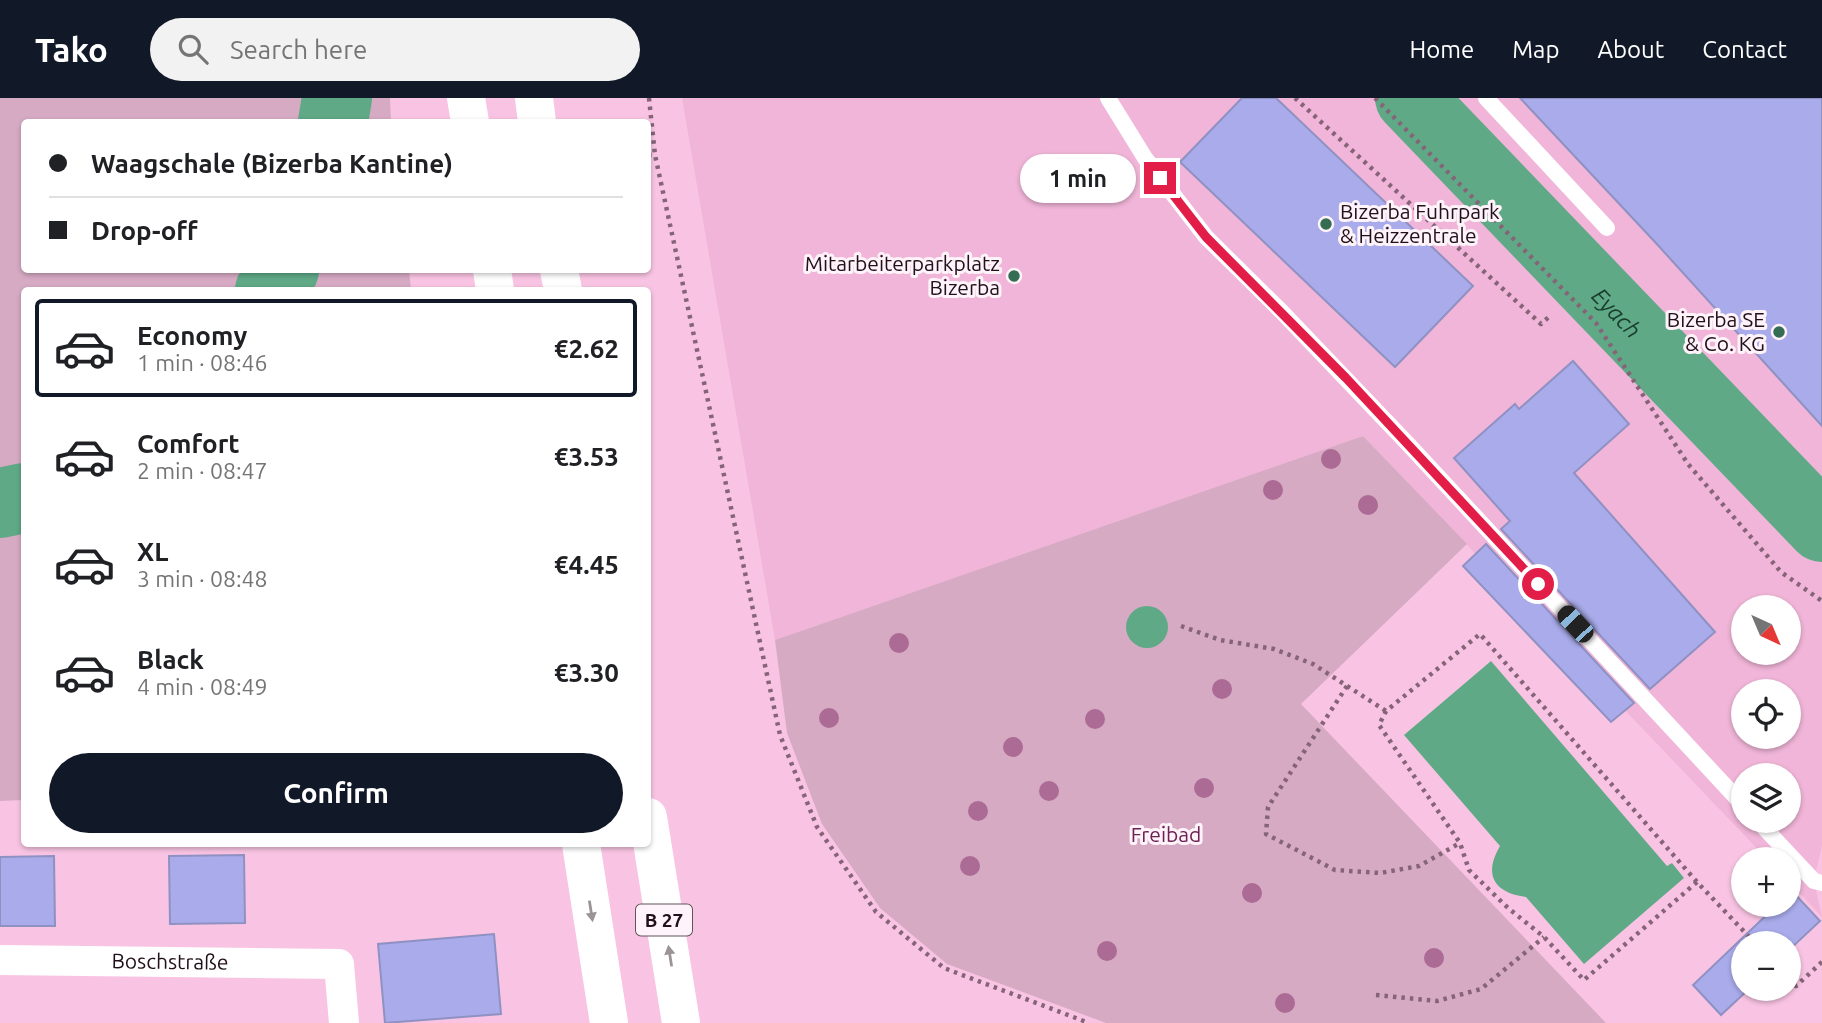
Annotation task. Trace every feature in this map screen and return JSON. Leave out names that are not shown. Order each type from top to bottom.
[{"type":"highway","points":[[466,98],[470,119]]},
{"type":"highway","points":[[534,98],[537,119]]},
{"type":"highway","name":"B 27","points":[[651,836],[681,1023]]},
{"type":"highway","points":[[581,847],[609,1023]]},
{"type":"street","name":"Boschstraße","points":[[0,960],[338,964],[344,1023]]},
{"type":"lane","points":[[1108,98],[1145,158],[1206,237],[1408,444],[1731,792]]},
{"type":"lane","points":[[1486,98],[1607,228]]},
{"type":"lane","points":[[1769,833],[1814,881],[1822,883]]},
{"type":"path","points":[[649,98],[651,119]]},
{"type":"path","points":[[1295,98],[1541,324],[1551,315]]},
{"type":"path","points":[[1375,98],[1596,323],[1688,464],[1781,572],[1822,601]]},
{"type":"path","points":[[651,121],[654,155],[780,735],[817,827],[876,912],[944,968],[1089,1023]]},
{"type":"path","points":[[1181,626],[1220,640],[1274,649],[1313,664],[1386,711]]},
{"type":"path","points":[[1697,882],[1584,980],[1544,937],[1508,908],[1469,870],[1460,843],[1379,725],[1386,711],[1480,634],[1697,882],[1744,931]]},
{"type":"path","points":[[1347,686],[1268,807],[1265,834],[1335,870],[1380,873],[1419,866],[1460,843]]},
{"type":"path","points":[[1376,995],[1437,1001],[1481,989],[1544,937]]},
{"type":"path","points":[[1801,981],[1822,962]]},
{"type":"shaded area","points":[[682,98],[1822,98],[1822,845],[1814,881],[1822,917],[1801,895],[1801,847],[1756,847],[1742,833],[1801,833],[1801,763],[1731,763],[1731,821],[1363,436],[775,640]]},
{"type":"shaded area","points":[[1147,606],[1162,612],[1168,627],[1162,642],[1147,648],[1132,642],[1126,627],[1132,612]]},
{"type":"shaded area","points":[[1491,661],[1667,866],[1672,863],[1684,878],[1584,964],[1526,897],[1499,887],[1492,874],[1492,866],[1500,846],[1404,735]]},
{"type":"green space","points":[[0,98],[390,98],[391,119],[21,119],[21,273],[409,273],[411,287],[21,287],[21,800],[0,801]]},
{"type":"green space","name":"Freibad","points":[[1363,436],[1467,544],[1301,704],[1606,1023],[1106,1023],[947,964],[880,908],[822,824],[787,733],[775,640]]},
{"type":"building","name":"Bizerba Fuhrpark & Heizzentrale","points":[[1242,98],[1276,98],[1473,286],[1395,367],[1180,162]]},
{"type":"building","points":[[1520,98],[1822,98],[1822,426],[1655,242]]},
{"type":"building","points":[[1573,361],[1629,424],[1574,473],[1715,632],[1650,689],[1501,529],[1510,521],[1454,458],[1515,404],[1519,409]]},
{"type":"building","points":[[1486,544],[1634,703],[1611,722],[1463,566]]},
{"type":"building","points":[[244,855],[245,923],[170,924],[169,856]]},
{"type":"building","points":[[54,856],[55,926],[0,926],[0,857]]},
{"type":"building","points":[[1801,901],[1820,921],[1801,939],[1801,931],[1750,931],[1764,917],[1801,917]]},
{"type":"building","points":[[494,934],[501,1014],[385,1023],[378,944]]},
{"type":"building","points":[[1731,949],[1731,1001],[1736,1001],[1721,1015],[1693,985]]},
{"type":"waterway","name":"Eyach","points":[[334,119],[337,98]]},
{"type":"waterway","name":"Eyach","points":[[1410,98],[1822,527]]},
{"type":"waterway","name":"Eyach","points":[[272,287],[282,273]]},
{"type":"waterway","name":"Eyach","points":[[0,503],[21,499]]},
{"type":"place","name":"Bizerba Fuhrpark & Heizzentrale","points":[[1326,224]]},
{"type":"place","name":"Mitarbeiterparkplatz Bizerba","points":[[1014,276]]},
{"type":"place","name":"Bizerba SE & Co. KG","points":[[1779,332]]},
{"type":"route","points":[[1160,178],[1206,237],[1346,378],[1538,584]]}]
